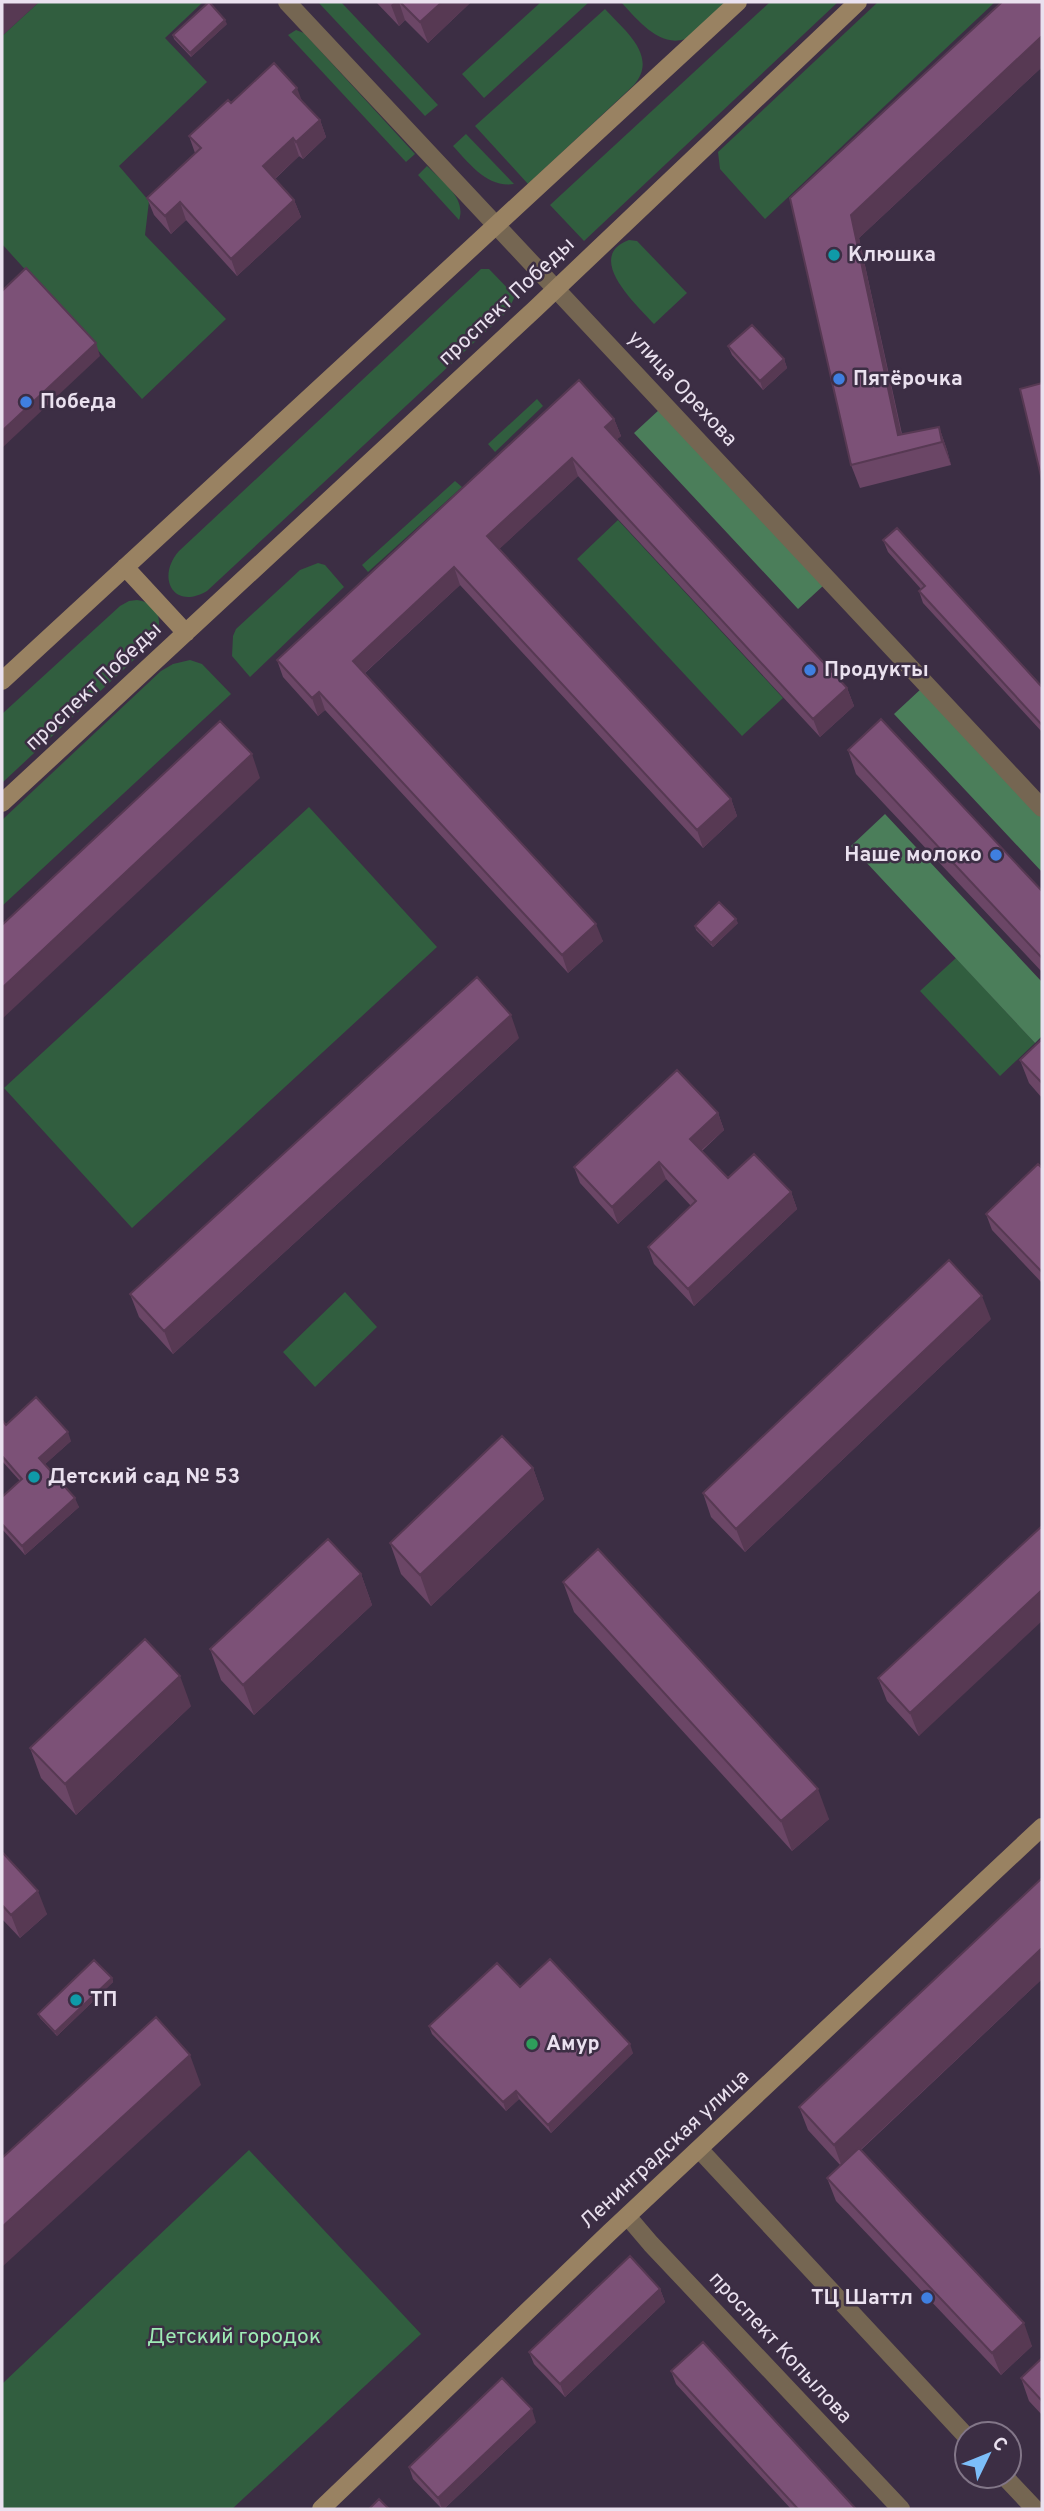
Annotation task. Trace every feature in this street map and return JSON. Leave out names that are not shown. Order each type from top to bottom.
[{"type":"main road","points":[[2,681],[738,2]]},
{"type":"main road","name":"проспект Победы","points":[[2,803],[556,288],[858,2]]},
{"type":"main road","name":"проспект Победы","points":[[125,567],[186,633]]},
{"type":"main road","name":"Ленинградская улица","points":[[321,2509],[699,2149],[1042,1828]]},
{"type":"street","name":"улица Орехова","points":[[288,2],[1042,808]]},
{"type":"street","points":[[699,2149],[953,2422]]},
{"type":"street","name":"проспект Копылова","points":[[628,2217],[651,2245],[901,2509]]},
{"type":"street","points":[[1017,2490],[1035,2509]]},
{"type":"green space","points":[[39,2],[203,2],[165,38],[207,82],[119,166],[149,201],[145,235],[226,319],[142,399],[2,244],[2,36]]},
{"type":"green space","points":[[318,2],[341,2],[438,105],[425,116]]},
{"type":"green space","points":[[541,2],[588,3],[484,98],[462,74]]},
{"type":"green space","points":[[621,2],[727,2],[697,32],[675,41],[649,30]]},
{"type":"green space","points":[[770,2],[838,2],[584,241],[550,205]]},
{"type":"green space","points":[[878,2],[995,2],[765,219],[720,169],[718,152]]},
{"type":"green space","points":[[605,9],[636,44],[643,64],[641,74],[634,85],[528,184],[475,126]]},
{"type":"green space","points":[[296,30],[304,33],[415,154],[406,162],[288,35]]},
{"type":"green space","points":[[466,134],[514,184],[495,182],[479,173],[465,160],[453,146]]},
{"type":"green space","points":[[427,166],[456,197],[459,220],[418,175]]},
{"type":"green space","points":[[629,240],[637,241],[687,293],[654,324],[627,294],[612,269],[611,258],[616,248]]},
{"type":"green space","points":[[481,269],[489,269],[515,296],[508,311],[207,591],[185,597],[177,594],[169,580],[169,571],[179,551]]},
{"type":"green space","points":[[537,399],[543,406],[495,452],[488,444]]},
{"type":"green space","points":[[660,409],[824,585],[798,609],[634,433]]},
{"type":"green space","points":[[455,481],[462,487],[368,572],[362,565]]},
{"type":"green space","points":[[618,520],[783,698],[742,736],[577,559]]},
{"type":"green space","points":[[318,563],[325,565],[344,587],[250,677],[232,656],[236,629],[300,570]]},
{"type":"green space","points":[[137,600],[151,605],[158,615],[159,628],[154,641],[2,783],[2,714],[120,606]]},
{"type":"green space","points":[[190,660],[202,664],[231,694],[2,906],[2,820],[161,671],[173,664]]},
{"type":"green space","points":[[922,688],[1042,816],[1042,872],[894,714]]},
{"type":"green space","points":[[309,807],[437,947],[132,1228],[4,1088]]},
{"type":"green space","points":[[885,814],[1042,982],[1042,1036],[1035,1043],[851,846]]},
{"type":"green space","points":[[956,958],[1035,1043],[1000,1076],[920,991]]},
{"type":"green space","points":[[345,1292],[377,1327],[315,1387],[283,1352]]},
{"type":"green space","name":"Детский городок","points":[[249,2150],[421,2334],[232,2509],[2,2509],[2,2384]]},
{"type":"building","points":[[209,2],[225,20],[190,53],[173,35]]},
{"type":"building","points":[[400,2],[442,2],[420,22]]},
{"type":"building","name":"Клюшка","points":[[1002,2],[1042,2],[1042,36],[851,215],[898,435],[939,427],[942,442],[851,465],[790,198]]},
{"type":"building","points":[[274,63],[297,88],[293,92],[320,120],[296,142],[293,138],[263,166],[294,200],[231,259],[180,202],[165,216],[147,198],[201,148],[189,136],[228,100],[231,103]]},
{"type":"building","name":"Победа","points":[[26,268],[96,343],[2,431],[2,291]]},
{"type":"building","points":[[752,325],[784,359],[760,381],[728,346]]},
{"type":"building","points":[[579,380],[614,419],[605,427],[847,688],[813,719],[572,458],[487,536],[731,799],[697,830],[454,567],[353,661],[596,924],[562,955],[319,692],[312,698],[277,660]]},
{"type":"building","points":[[1042,383],[1042,480],[1020,389]]},
{"type":"building","points":[[897,528],[1042,687],[1042,725],[919,591],[925,586],[883,540]]},
{"type":"building","points":[[881,719],[1042,891],[1042,958],[848,750]]},
{"type":"building","points":[[220,721],[252,754],[2,988],[2,925]]},
{"type":"building","points":[[719,902],[736,919],[711,943],[695,926]]},
{"type":"building","points":[[477,977],[511,1015],[164,1331],[130,1294]]},
{"type":"building","points":[[1042,1039],[1042,1083],[1020,1060]]},
{"type":"building","points":[[677,1070],[718,1113],[690,1139],[728,1178],[754,1154],[791,1192],[688,1289],[648,1247],[696,1201],[659,1162],[612,1207],[574,1167]]},
{"type":"building","points":[[1038,1164],[1042,1168],[1042,1272],[986,1214]]},
{"type":"building","points":[[949,1260],[982,1296],[736,1529],[703,1493]]},
{"type":"building","name":"Детский сад № 53","points":[[36,1397],[68,1432],[39,1458],[75,1498],[22,1546],[2,1524],[2,1497],[22,1479],[2,1456],[2,1420],[6,1425]]},
{"type":"building","points":[[502,1436],[533,1468],[420,1575],[390,1543]]},
{"type":"building","points":[[1042,1526],[1042,1590],[910,1713],[878,1678]]},
{"type":"building","points":[[328,1539],[361,1574],[243,1685],[210,1649]]},
{"type":"building","points":[[598,1549],[818,1789],[781,1821],[563,1582]]},
{"type":"building","points":[[145,1639],[180,1676],[65,1784],[30,1748]]},
{"type":"building","points":[[2,1852],[38,1891],[11,1915],[2,1905]]},
{"type":"building","points":[[1042,1878],[1042,1948],[834,2145],[799,2107]]},
{"type":"building","name":"Амур","points":[[550,1959],[630,2044],[548,2125],[516,2091],[503,2102],[429,2026],[497,1963],[520,1987]]},
{"type":"building","name":"ТП","points":[[94,1960],[112,1978],[55,2032],[38,2014]]},
{"type":"building","points":[[156,2017],[190,2055],[2,2227],[2,2158]]},
{"type":"building","points":[[859,2148],[1024,2323],[992,2353],[827,2178]]},
{"type":"building","points":[[630,2256],[660,2289],[560,2384],[529,2352]]},
{"type":"building","points":[[703,2342],[856,2509],[798,2509],[671,2371]]},
{"type":"building","points":[[1042,2358],[1042,2401],[1021,2378]]},
{"type":"building","points":[[502,2378],[532,2409],[438,2498],[409,2467]]},
{"type":"building","points":[[379,2499],[389,2509],[369,2509]]},
{"type":"place","name":"Клюшка","points":[[834,255]]},
{"type":"place","name":"Пятёрочка","points":[[839,379]]},
{"type":"place","name":"Победа","points":[[26,402]]},
{"type":"place","name":"Продукты","points":[[810,670]]},
{"type":"place","name":"Наше молоко","points":[[996,855]]},
{"type":"place","name":"Детский сад № 53","points":[[34,1477]]},
{"type":"place","name":"ТП","points":[[76,2000]]},
{"type":"place","name":"Амур","points":[[532,2044]]},
{"type":"place","name":"ТЦ Шаттл","points":[[927,2298]]}]
